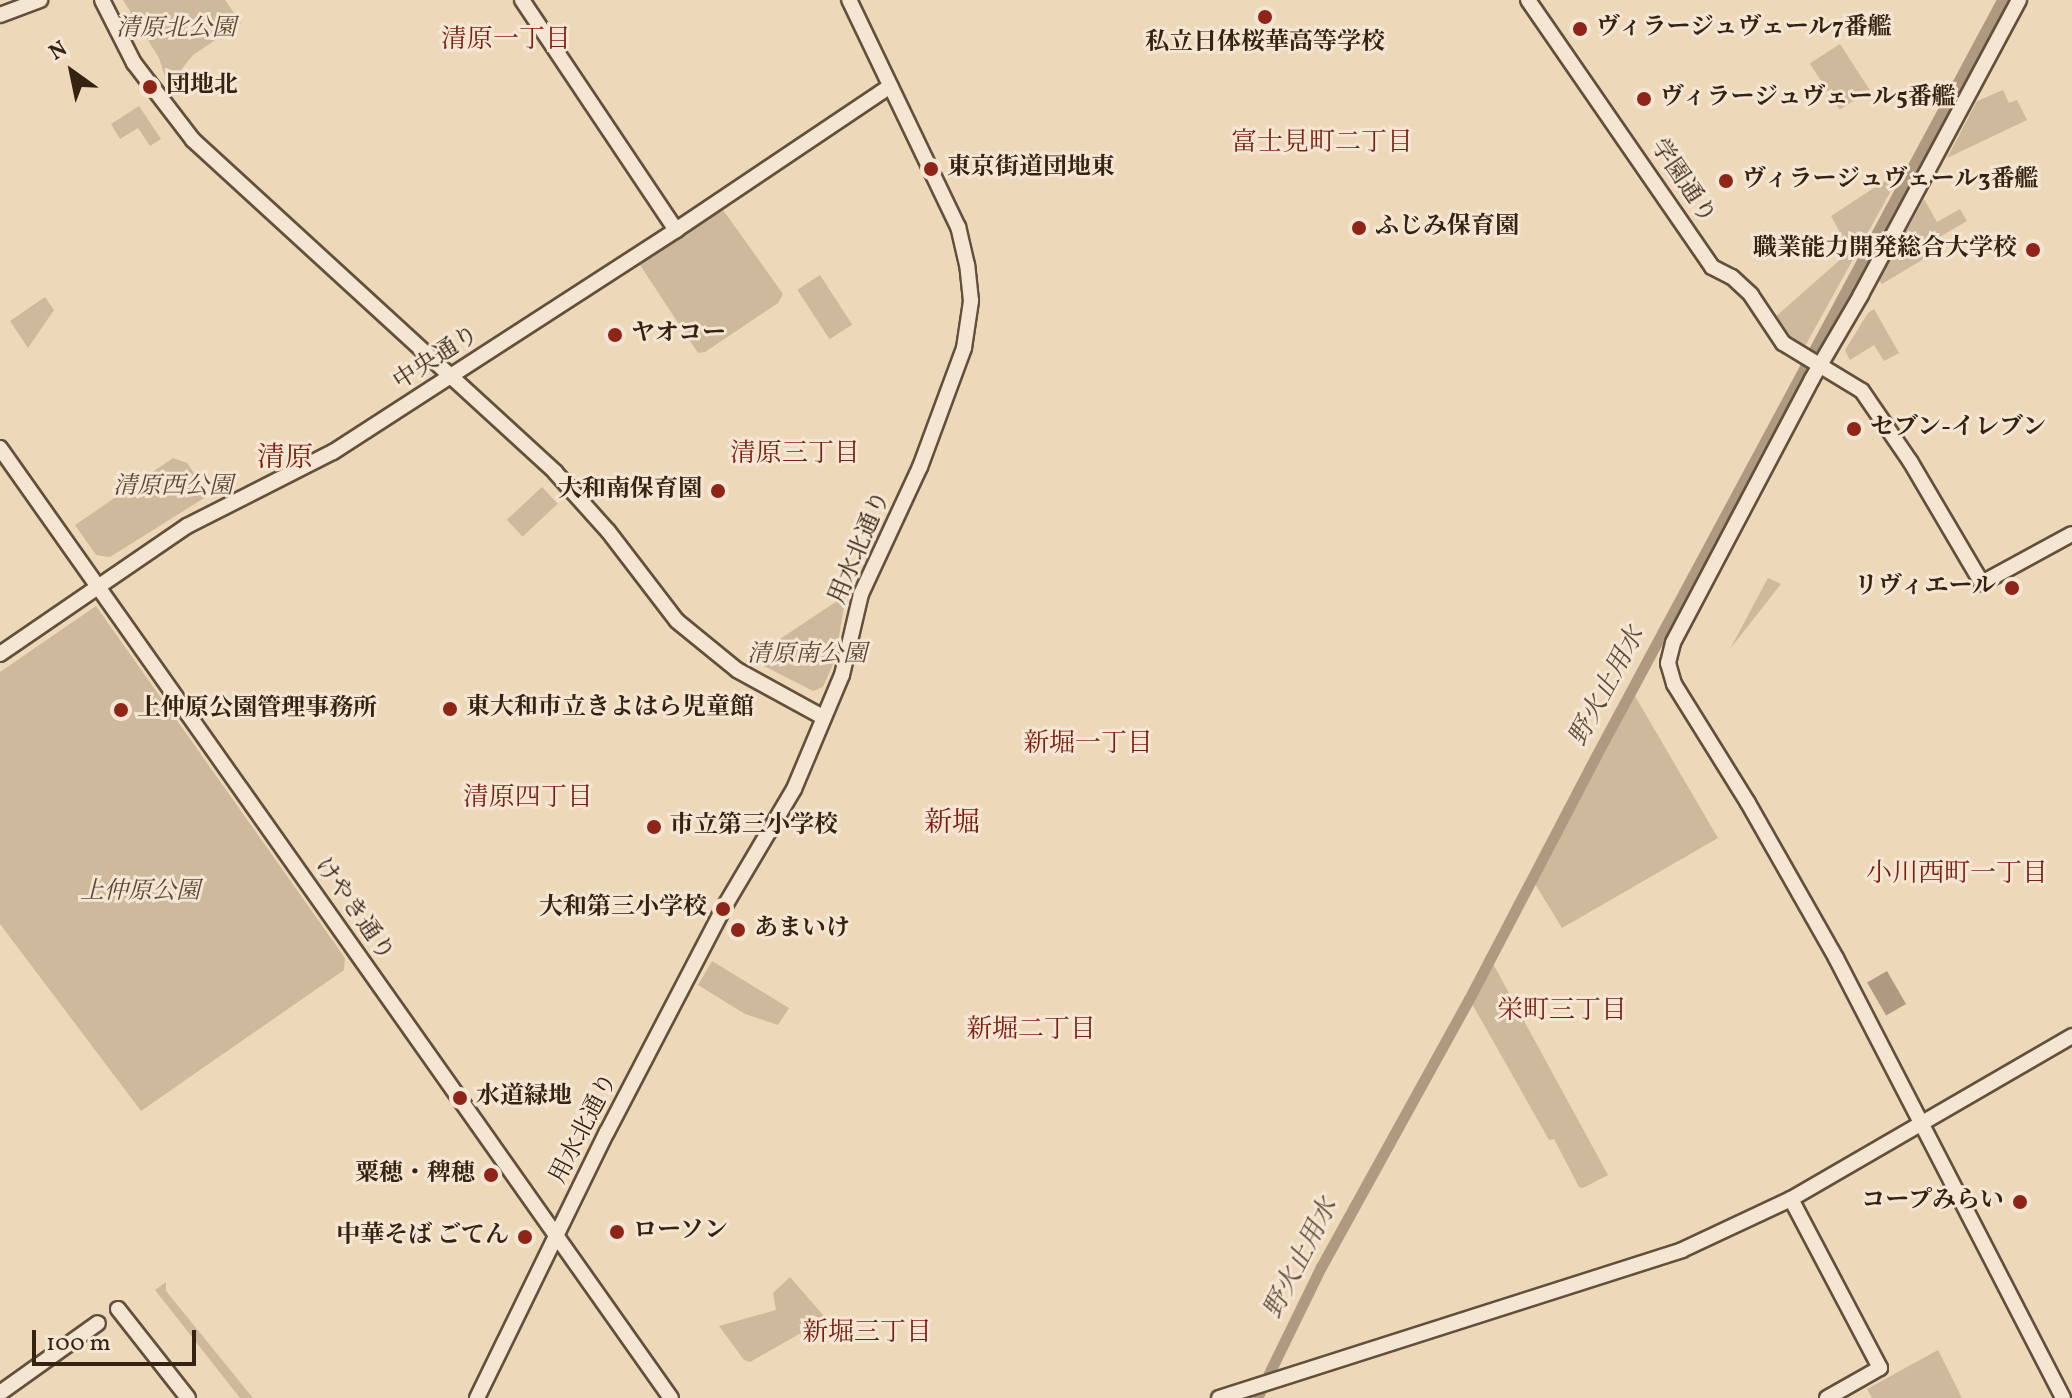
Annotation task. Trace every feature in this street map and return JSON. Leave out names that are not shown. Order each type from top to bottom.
[{"type":"street","points":[[0,15],[40,0]]},
{"type":"street","points":[[102,0],[150,87],[193,140],[512,429],[578,496],[677,621],[737,670],[823,717]]},
{"type":"street","points":[[522,0],[676,230]]},
{"type":"street","name":"用水北通り","points":[[477,1398],[557,1233],[723,909],[794,789],[842,675],[861,594],[920,467],[968,327],[969,278],[958,227],[849,0]]},
{"type":"street","name":"学園通り","points":[[1528,0],[1712,267],[1732,277],[1751,295],[1783,343],[1862,391],[1910,461],[1982,583],[2072,534]]},
{"type":"street","points":[[2019,0],[1868,282],[1816,363],[1673,643],[1668,663],[1674,684],[1755,816],[1836,958],[2063,1398]]},
{"type":"street","name":"中央通り","points":[[0,654],[187,526],[333,452],[676,230],[890,86]]},
{"type":"street","name":"けやき通り","points":[[0,448],[671,1398]]},
{"type":"street","points":[[1219,1398],[1682,1250],[1791,1199],[2072,1036]]},
{"type":"street","points":[[1791,1199],[1880,1368],[1827,1398]]},
{"type":"street","points":[[118,1309],[188,1398]]},
{"type":"street","points":[[0,1393],[98,1323]]},
{"type":"green space","name":"清原北公園","points":[[123,0],[225,0],[241,23],[193,55],[168,86],[159,58]]},
{"type":"green space","points":[[1840,44],[1870,90],[1840,110],[1810,64]]},
{"type":"green space","points":[[2003,90],[2009,103],[2017,100],[2027,120],[1947,158],[1977,101]]},
{"type":"green space","points":[[139,106],[161,139],[150,146],[138,128],[120,139],[111,124]]},
{"type":"green space","points":[[1903,169],[1804,348],[1788,338],[1774,318],[1850,251],[1831,216]]},
{"type":"green space","points":[[1924,199],[1937,222],[1960,209],[1967,221],[1926,245],[1932,254],[1882,284],[1879,280]]},
{"type":"green space","points":[[721,207],[783,294],[778,303],[705,352],[698,353],[638,262]]},
{"type":"green space","points":[[820,275],[852,324],[829,339],[797,290]]},
{"type":"green space","points":[[45,297],[54,310],[28,348],[10,321]]},
{"type":"green space","points":[[1874,309],[1899,353],[1884,361],[1874,345],[1850,360],[1845,350],[1868,313]]},
{"type":"green space","name":"清原西公園","points":[[173,458],[187,463],[209,495],[110,557],[96,555],[75,525]]},
{"type":"green space","points":[[542,487],[558,504],[523,537],[507,520]]},
{"type":"green space","points":[[1768,578],[1781,584],[1730,649]]},
{"type":"green space","name":"清原南公園","points":[[846,595],[835,660],[823,687],[813,691],[750,659]]},
{"type":"green space","name":"上仲原公園","points":[[96,606],[345,958],[344,970],[141,1111],[0,924],[0,672]]},
{"type":"green space","points":[[1635,696],[1718,838],[1562,928],[1535,884]]},
{"type":"green space","points":[[1491,960],[1608,1175],[1583,1188],[1579,1187],[1554,1139],[1549,1140],[1471,1002]]},
{"type":"green space","points":[[712,961],[789,1008],[778,1025],[745,1014],[698,985]]},
{"type":"green space","points":[[790,1277],[823,1315],[822,1321],[750,1362],[744,1360],[719,1326],[776,1310],[773,1293]]},
{"type":"green space","points":[[166,1282],[166,1291],[253,1398],[240,1398],[155,1290]]},
{"type":"green space","points":[[1938,1350],[1962,1398],[1872,1398],[1867,1389]]},
{"type":"shaded area","points":[[1887,971],[1906,1004],[1886,1015],[1867,982]]},
{"type":"waterway","name":"野火止用水","points":[[1257,1398],[1321,1267],[1469,999],[2002,0]]},
{"type":"place","name":"私立日体桜華高等学校","points":[[1265,17]]},
{"type":"place","name":"ヴィラージュヴェール7番艦","points":[[1580,29]]},
{"type":"place","name":"団地北","points":[[150,87]]},
{"type":"place","name":"ヴィラージュヴェール5番艦","points":[[1644,99]]},
{"type":"place","name":"東京街道団地東","points":[[931,169]]},
{"type":"place","name":"ヴィラージュヴェール3番艦","points":[[1726,181]]},
{"type":"place","name":"ふじみ保育園","points":[[1359,228]]},
{"type":"place","name":"職業能力開発総合大学校","points":[[2033,250]]},
{"type":"place","name":"ヤオコー","points":[[615,335]]},
{"type":"place","name":"セブン-イレブン","points":[[1854,429]]},
{"type":"place","name":"大和南保育園","points":[[718,491]]},
{"type":"place","name":"リヴィエール","points":[[2012,588]]},
{"type":"place","name":"東大和市立きよはら児童館","points":[[450,709]]},
{"type":"place","name":"上仲原公園管理事務所","points":[[121,710]]},
{"type":"place","name":"市立第三小学校","points":[[654,827]]},
{"type":"place","name":"大和第三小学校","points":[[723,909]]},
{"type":"place","name":"あまいけ","points":[[738,930]]},
{"type":"place","name":"水道緑地","points":[[460,1098]]},
{"type":"place","name":"粟穂・稗穂","points":[[491,1175]]},
{"type":"place","name":"コープみらい","points":[[2020,1202]]},
{"type":"place","name":"ローソン","points":[[617,1232]]},
{"type":"place","name":"中華そば ごてん","points":[[525,1237]]},
{"type":"district","name":"清原一丁目","points":[[506,41]]},
{"type":"district","name":"富士見町二丁目","points":[[1322,144]]},
{"type":"district","name":"清原三丁目","points":[[795,455]]},
{"type":"district","name":"清原","points":[[285,459]]},
{"type":"district","name":"新堀一丁目","points":[[1088,745]]},
{"type":"district","name":"清原四丁目","points":[[528,799]]},
{"type":"district","name":"新堀","points":[[952,824]]},
{"type":"district","name":"小川西町一丁目","points":[[1957,875]]},
{"type":"district","name":"栄町三丁目","points":[[1562,1012]]},
{"type":"district","name":"新堀二丁目","points":[[1031,1031]]},
{"type":"district","name":"新堀三丁目","points":[[867,1334]]}]
